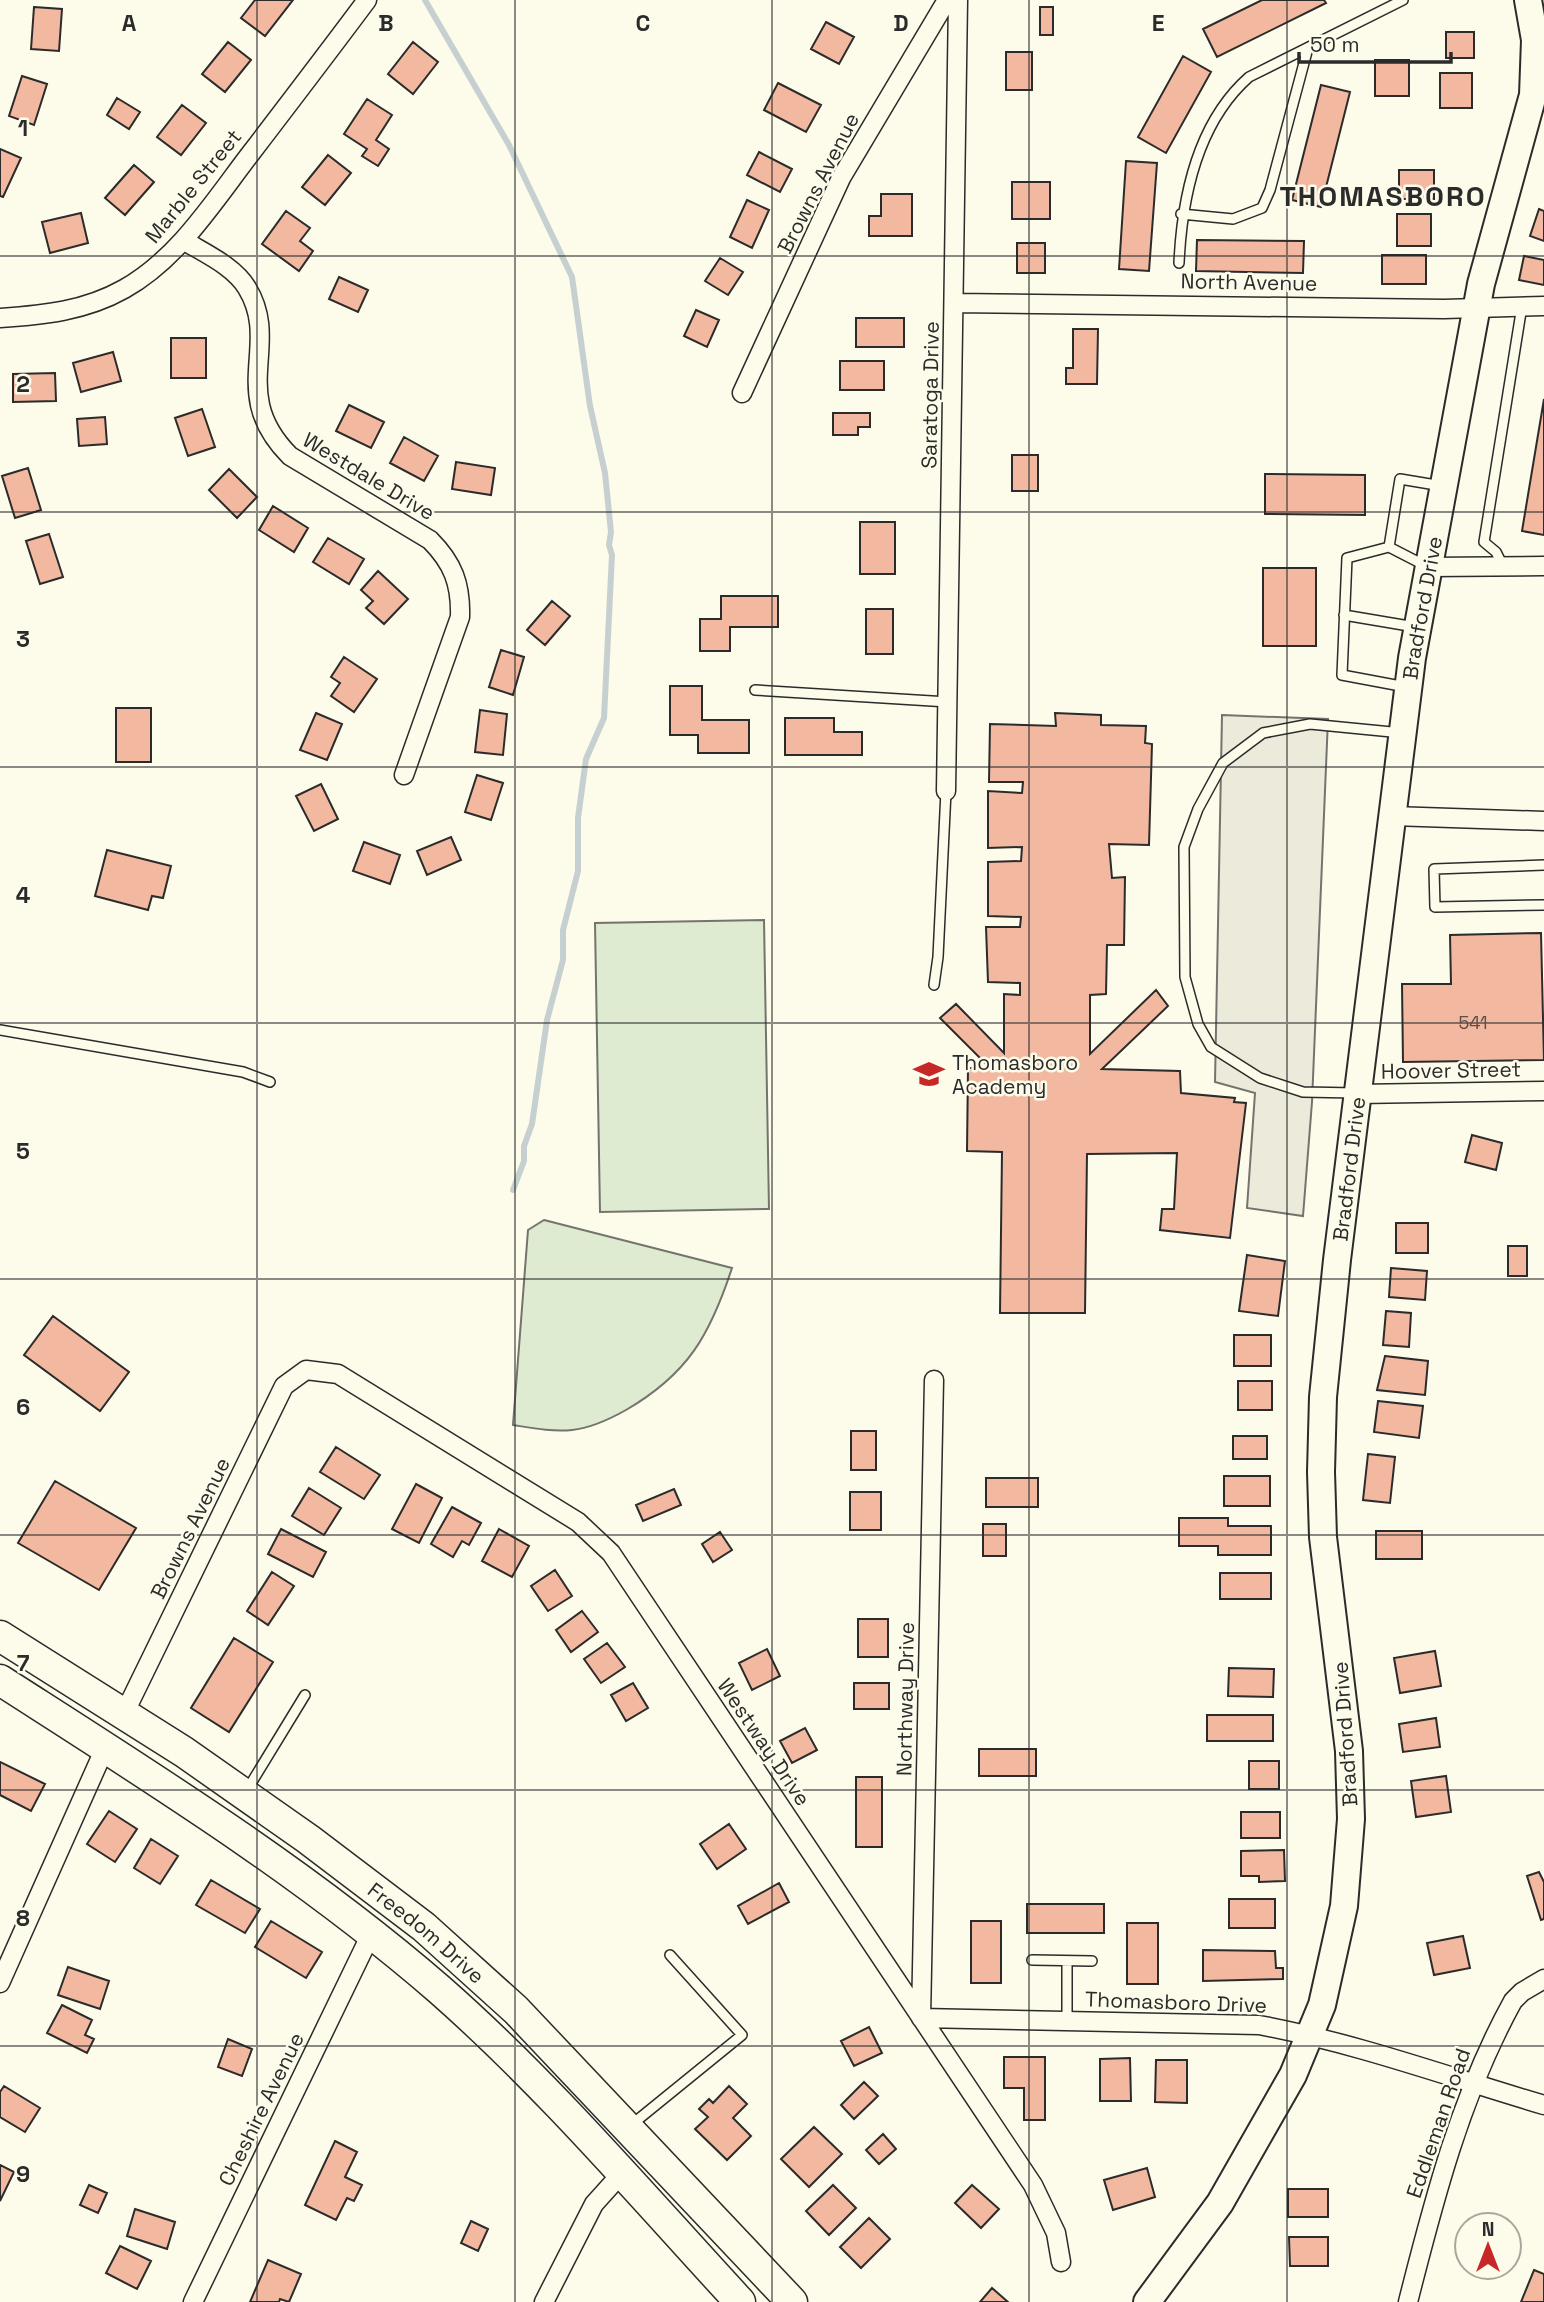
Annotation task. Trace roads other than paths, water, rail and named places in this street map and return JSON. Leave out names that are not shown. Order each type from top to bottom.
[{"type":"main road","name":"Freedom Drive","points":[[0,1636],[244,1794],[424,1927],[516,2010],[792,2302]]},
{"type":"main road","name":"Freedom Drive","points":[[0,1680],[294,1874],[439,1989],[621,2174],[740,2302]]},
{"type":"street","name":"Marble Street","points":[[0,318],[59,313],[92,304],[141,278],[183,240],[368,0]]},
{"type":"street","name":"Browns Avenue","points":[[742,393],[841,178],[947,0]]},
{"type":"street","name":"Saratoga Drive","points":[[946,791],[958,0]]},
{"type":"street","name":"Bradford Drive","points":[[1147,2302],[1203,2228],[1245,2163],[1293,2075],[1322,2005],[1337,1942],[1350,1854],[1349,1751],[1324,1538],[1321,1472],[1328,1342],[1416,627],[1477,307],[1538,95],[1535,40],[1528,0]]},
{"type":"street","name":"Westdale Drive","points":[[183,240],[233,272],[247,287],[256,305],[259,326],[257,399],[262,420],[274,440],[289,456],[430,540],[445,555],[456,574],[461,595],[460,617],[404,775]]},
{"type":"street","name":"North Avenue","points":[[954,303],[1544,306]]},
{"type":"street","points":[[1427,567],[1544,566]]},
{"type":"street","points":[[1392,816],[1544,821]]},
{"type":"street","name":"Hoover Street","points":[[1358,1094],[1544,1091]]},
{"type":"street","name":"Browns Avenue","points":[[124,1714],[284,1386],[306,1370]]},
{"type":"street","name":"Westway Drive","points":[[306,1370],[338,1374],[578,1522],[601,1542],[1034,2185],[1056,2233],[1061,2262]]},
{"type":"street","name":"Northway Drive","points":[[921,2018],[934,1380]]},
{"type":"street","points":[[0,1983],[105,1748]]},
{"type":"street","name":"Cheshire Avenue","points":[[193,2302],[370,1936]]},
{"type":"street","name":"Eddleman Road","points":[[1408,2302],[1427,2224],[1472,2083],[1513,2001],[1522,1992],[1544,1979]]},
{"type":"street","name":"Thomasboro Drive","points":[[921,2018],[1259,2025],[1311,2034],[1544,2105]]},
{"type":"street","points":[[544,2302],[594,2204],[621,2174]]},
{"type":"lane","points":[[1179,263],[1181,214],[1188,184],[1216,114],[1229,95],[1249,77],[1403,0]]},
{"type":"lane","points":[[1181,214],[1233,219],[1262,208],[1270,190],[1308,48]]},
{"type":"lane","points":[[1503,566],[1496,552],[1484,542],[1522,306]]},
{"type":"lane","points":[[1389,547],[1400,479],[1444,486]]},
{"type":"lane","points":[[1408,687],[1342,675],[1347,558],[1389,547],[1427,567]]},
{"type":"lane","points":[[1344,615],[1416,627]]},
{"type":"lane","points":[[755,690],[948,702]]},
{"type":"lane","points":[[1358,1094],[1299,1090],[1260,1078],[1211,1047],[1198,1024],[1185,977],[1184,847],[1198,810],[1223,763],[1263,733],[1310,724],[1402,733]]},
{"type":"lane","points":[[934,985],[938,957],[946,791]]},
{"type":"lane","points":[[1544,865],[1434,869],[1435,907],[1544,905]]},
{"type":"lane","points":[[0,1030],[230,1069],[270,1082]]},
{"type":"lane","points":[[244,1794],[305,1695]]},
{"type":"lane","points":[[629,2127],[742,2035],[670,1955]]},
{"type":"lane","points":[[1032,1961],[1092,1962]]},
{"type":"lane","points":[[1067,1961],[1067,2021]]},
{"type":"waterway","points":[[425,0],[509,145],[572,277],[590,406],[605,473],[611,532],[604,718],[586,759],[578,818],[578,871],[563,930],[563,960],[547,1020],[532,1124],[524,1146],[524,1161],[513,1190]]},
{"type":"place","name":"Thomasboro Academy","points":[[929,1074]]},
{"type":"district","name":"THOMASBORO","points":[[1383,196]]}]
